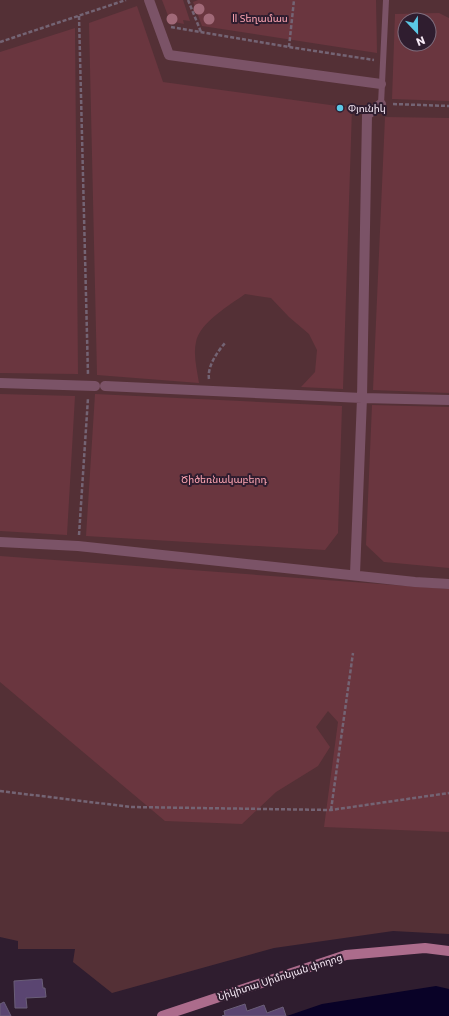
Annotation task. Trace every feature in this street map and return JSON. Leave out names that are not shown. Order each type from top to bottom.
[{"type":"street","points":[[149,0],[169,55],[382,84]]},
{"type":"street","points":[[355,574],[362,398],[366,115],[381,104]]},
{"type":"street","points":[[0,383],[362,398],[449,400]]},
{"type":"street","points":[[0,542],[78,546],[355,574],[415,582],[449,584]]},
{"type":"street","name":"Նիկիտա Սիմոնյան փողոց","points":[[162,1016],[346,955],[424,948],[449,950]]},
{"type":"lane","points":[[381,104],[386,0]]},
{"type":"path","points":[[0,42],[126,0]]},
{"type":"path","points":[[188,0],[202,33]]},
{"type":"path","points":[[288,47],[294,0]]},
{"type":"path","points":[[78,546],[96,386],[79,16]]},
{"type":"path","points":[[172,28],[382,61]]},
{"type":"path","points":[[381,104],[449,106]]},
{"type":"path","points":[[210,391],[208,374],[218,350],[225,343]]},
{"type":"path","points":[[331,810],[353,653]]},
{"type":"path","points":[[0,791],[131,807],[331,810],[449,793]]},
{"type":"green space","name":"Ծիծեռնակաբերդ","points":[[0,0],[449,0],[449,934],[393,931],[274,948],[112,993],[73,962],[75,949],[18,949],[18,941],[0,937]]},
{"type":"green space","points":[[162,0],[183,0],[190,21],[183,20],[184,24],[170,21]]},
{"type":"green space","name":"II Տեղամաս","points":[[198,0],[376,0],[377,53],[202,26],[193,2]]},
{"type":"green space","points":[[137,6],[163,82],[352,108],[343,389],[301,387],[315,372],[317,350],[309,334],[289,317],[271,298],[245,294],[209,321],[199,335],[196,342],[195,352],[199,383],[97,375],[89,23]]},
{"type":"green space","points":[[437,13],[449,18],[449,101],[392,99],[395,14],[397,14],[397,52],[437,52]]},
{"type":"green space","points":[[75,28],[78,374],[0,373],[0,52]]},
{"type":"green space","points":[[385,117],[449,118],[449,393],[373,390]]},
{"type":"green space","points":[[0,394],[75,396],[67,535],[0,531]]},
{"type":"green space","points":[[95,394],[342,406],[338,533],[325,550],[86,536]]},
{"type":"green space","points":[[372,405],[449,407],[449,568],[384,562],[366,545]]},
{"type":"green space","points":[[0,556],[449,589],[449,832],[324,827],[338,722],[328,711],[316,727],[330,747],[318,766],[276,792],[242,824],[165,821],[0,682]]},
{"type":"shaded area","points":[[436,986],[449,989],[449,1016],[287,1016],[322,1004]]},
{"type":"building","points":[[42,979],[46,997],[26,998],[27,1008],[15,1008],[14,981]]},
{"type":"building","points":[[4,1002],[11,1016],[0,1016],[0,1004]]},
{"type":"building","points":[[245,1004],[247,1011],[264,1005],[267,1013],[283,1007],[286,1016],[222,1016],[225,1015],[224,1011]]},
{"type":"place","name":"Փյունիկ","points":[[340,108]]}]
